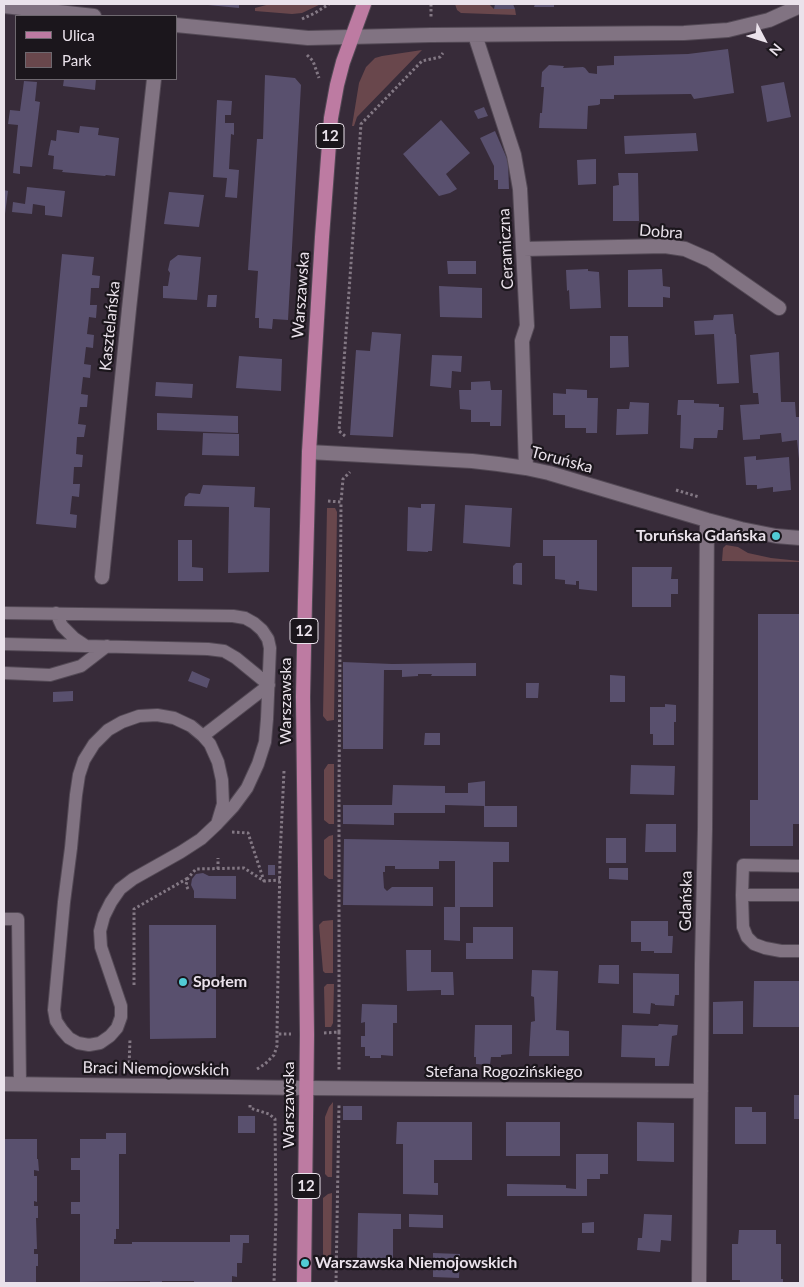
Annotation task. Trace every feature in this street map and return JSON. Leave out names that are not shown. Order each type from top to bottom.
[{"type":"main road","name":"Warszawska","points":[[304,1283],[307,1088],[303,697],[309,452],[328,148],[337,85],[351,37],[364,4]]},
{"type":"street","points":[[4,6],[85,15]]},
{"type":"street","points":[[178,25],[308,38],[684,33],[728,30],[769,20],[800,6]]},
{"type":"street","name":"Ceramiczna","points":[[475,35],[514,155],[520,189],[527,326],[522,340],[526,468]]},
{"type":"street","name":"Kasztelańska","points":[[102,576],[154,80]]},
{"type":"street","name":"Dobra","points":[[524,249],[666,246],[685,249],[710,260],[779,308]]},
{"type":"street","name":"Toruńska","points":[[309,452],[472,462],[526,468],[741,529],[776,536],[800,538]]},
{"type":"street","name":"Gdańska","points":[[699,1283],[705,829],[706,520]]},
{"type":"street","name":"Braci Niemojowskich","points":[[4,1084],[307,1088]]},
{"type":"street","name":"Stefana Rogozińskiego","points":[[307,1088],[701,1090]]},
{"type":"lane","points":[[4,612],[233,616],[245,618],[254,623],[268,639],[270,648],[266,735],[258,764],[247,788],[233,807],[217,824],[200,839],[133,879],[120,889],[104,916],[100,931],[101,947],[121,1006],[121,1017],[117,1028],[100,1043],[89,1045],[78,1043],[69,1038],[56,1021],[54,1010],[79,775],[84,760],[94,744],[108,730],[122,722],[139,716],[157,715],[174,718],[191,726],[210,744],[218,762],[222,780],[223,804],[217,824]]},
{"type":"lane","points":[[56,613],[62,626],[74,638],[86,646]]},
{"type":"lane","points":[[4,644],[224,651],[236,658],[268,685]]},
{"type":"lane","points":[[4,674],[50,675],[80,666],[107,646]]},
{"type":"lane","points":[[203,736],[268,685]]},
{"type":"lane","points":[[800,866],[743,865],[742,896],[743,927],[747,937],[754,944],[781,951],[800,951]]},
{"type":"lane","points":[[742,896],[800,895]]},
{"type":"lane","points":[[4,919],[18,919],[20,1084]]},
{"type":"path","points":[[339,431],[361,124],[422,61],[440,57]]},
{"type":"path","points":[[328,502],[341,502],[343,479],[351,471]]},
{"type":"path","points":[[229,832],[248,833],[264,881]]},
{"type":"path","points":[[218,858],[218,869]]},
{"type":"path","points":[[134,987],[134,909],[188,878],[196,869],[244,868],[264,881],[280,880]]},
{"type":"path","points":[[188,878],[186,885],[188,889]]},
{"type":"path","points":[[129,1068],[131,1031]]},
{"type":"path","points":[[336,1283],[339,1032]]},
{"type":"path","points":[[250,1070],[255,1070],[265,1064],[274,1055],[277,1046],[277,1034]]},
{"type":"path","points":[[250,1105],[250,1108],[268,1114],[275,1119],[276,1214],[274,1283]]},
{"type":"green space","points":[[270,4],[321,4],[302,13],[255,11],[255,8]]},
{"type":"green space","points":[[455,4],[489,4],[494,9],[515,9],[516,15],[461,13],[457,10]]},
{"type":"green space","points":[[422,50],[357,117],[354,126],[352,126],[359,83],[366,67],[375,58]]},
{"type":"green space","points":[[327,508],[335,508],[337,512],[334,720],[327,721],[323,716]]},
{"type":"green space","points":[[726,545],[738,547],[748,553],[800,562],[722,561],[723,548]]},
{"type":"green space","points":[[328,764],[334,764],[334,824],[329,824],[324,820],[324,770]]},
{"type":"green space","points":[[333,835],[333,879],[329,879],[324,875],[324,840]]},
{"type":"green space","points":[[333,920],[333,973],[325,973],[323,971],[319,925],[323,921]]},
{"type":"green space","points":[[327,984],[334,984],[333,1023],[331,1027],[325,1027],[324,987]]},
{"type":"green space","points":[[333,1102],[332,1177],[328,1177],[325,1174],[325,1117]]},
{"type":"green space","points":[[332,1193],[331,1266],[327,1266],[323,1262],[323,1198]]},
{"type":"building","points":[[239,4],[239,8],[208,5]]},
{"type":"building","points":[[495,4],[513,4],[515,9],[494,9]]},
{"type":"building","points":[[535,4],[554,4],[554,7],[534,7]]},
{"type":"building","points":[[728,49],[734,93],[694,99],[691,94],[614,95],[614,99],[600,99],[600,104],[588,106],[587,129],[539,128],[544,87],[541,87],[542,72],[549,65],[564,66],[563,68],[583,67],[589,73],[597,74],[597,66],[614,65],[614,56],[688,54]]},
{"type":"building","points":[[265,75],[295,78],[301,85],[288,320],[273,319],[272,329],[259,328],[259,318],[255,318],[258,271],[248,270],[257,139],[263,139]]},
{"type":"building","points":[[64,80],[96,80],[95,90],[63,86]]},
{"type":"building","points":[[24,81],[37,82],[35,101],[40,102],[32,167],[20,166],[20,174],[13,173],[18,125],[8,124],[10,110],[20,111]]},
{"type":"building","points":[[784,82],[791,117],[767,122],[761,86]]},
{"type":"building","points":[[217,100],[232,101],[231,115],[225,115],[225,123],[234,123],[234,135],[231,134],[229,169],[239,170],[237,198],[225,197],[227,178],[213,177]]},
{"type":"building","points":[[484,107],[488,116],[478,119],[474,111]]},
{"type":"building","points":[[441,120],[470,153],[446,174],[457,189],[439,196],[403,154]]},
{"type":"building","points":[[80,126],[99,128],[98,135],[119,138],[115,176],[62,172],[63,170],[53,169],[54,156],[48,155],[51,140],[56,141],[57,130],[79,133]]},
{"type":"building","points":[[495,131],[508,161],[509,189],[498,189],[498,180],[494,180],[494,166],[480,138]]},
{"type":"building","points":[[696,133],[698,151],[625,154],[624,136]]},
{"type":"building","points":[[596,159],[596,184],[578,185],[577,160]]},
{"type":"building","points":[[618,173],[638,173],[639,221],[613,221],[613,186],[619,185]]},
{"type":"building","points":[[27,187],[65,191],[62,217],[45,215],[45,206],[33,204],[32,214],[12,212],[13,202],[25,204]]},
{"type":"building","points":[[4,190],[8,191],[5,214],[4,214]]},
{"type":"building","points":[[169,192],[204,195],[199,227],[164,224]]},
{"type":"building","points":[[62,254],[94,257],[92,275],[100,276],[99,288],[91,288],[90,305],[97,305],[96,318],[89,317],[87,334],[94,335],[93,348],[86,347],[84,364],[91,365],[90,378],[83,377],[81,394],[88,395],[87,407],[80,407],[78,424],[86,425],[84,437],[77,437],[76,454],[83,455],[82,467],[74,467],[73,484],[80,484],[79,497],[72,496],[70,514],[77,515],[76,528],[36,524]]},
{"type":"building","points":[[178,255],[201,257],[197,300],[163,298],[163,286],[168,286],[170,261]]},
{"type":"building","points":[[447,261],[476,261],[476,274],[448,274]]},
{"type":"building","points":[[588,269],[588,271],[599,272],[601,308],[570,309],[566,270]]},
{"type":"building","points":[[662,269],[663,286],[670,287],[670,298],[663,297],[663,307],[628,307],[628,270]]},
{"type":"building","points":[[439,286],[482,288],[482,318],[440,317]]},
{"type":"building","points":[[208,295],[217,295],[216,307],[207,307]]},
{"type":"building","points":[[733,314],[739,383],[717,384],[714,334],[695,335],[694,321],[713,320],[714,315]]},
{"type":"building","points":[[372,332],[401,334],[393,437],[350,435],[356,350],[370,351]]},
{"type":"building","points":[[610,336],[628,336],[629,367],[610,368]]},
{"type":"building","points":[[779,352],[781,402],[795,402],[796,417],[800,417],[800,459],[797,440],[782,442],[781,433],[760,435],[760,439],[743,440],[740,405],[759,404],[758,393],[753,393],[750,355]]},
{"type":"building","points":[[432,355],[462,356],[461,372],[452,371],[451,388],[430,386]]},
{"type":"building","points":[[239,356],[282,359],[281,391],[236,388]]},
{"type":"building","points":[[490,381],[491,390],[502,390],[501,426],[490,426],[490,422],[471,422],[471,410],[460,409],[459,390],[471,390],[471,382]]},
{"type":"building","points":[[156,382],[193,384],[192,398],[155,396]]},
{"type":"building","points":[[566,389],[587,390],[587,398],[598,398],[597,433],[586,433],[586,428],[565,428],[565,415],[553,415],[553,393],[566,394]]},
{"type":"building","points":[[678,400],[694,400],[694,403],[719,404],[719,407],[724,407],[723,430],[718,430],[717,438],[694,438],[693,449],[680,448],[681,415],[677,415]]},
{"type":"building","points":[[630,402],[649,403],[648,434],[616,435],[617,409],[629,409]]},
{"type":"building","points":[[157,413],[238,416],[238,433],[157,430]]},
{"type":"building","points":[[203,433],[239,434],[239,456],[202,455]]},
{"type":"building","points":[[756,456],[756,460],[789,457],[791,490],[773,492],[773,487],[757,489],[757,485],[746,485],[744,457]]},
{"type":"building","points":[[203,485],[255,487],[254,507],[270,508],[269,572],[228,573],[229,507],[184,506],[185,497],[189,493],[200,494]]},
{"type":"building","points":[[421,504],[435,504],[432,551],[407,551],[408,507],[421,508]]},
{"type":"building","points":[[465,505],[512,508],[510,547],[463,543]]},
{"type":"building","points":[[178,540],[192,540],[192,567],[203,568],[203,581],[178,581]]},
{"type":"building","points":[[543,540],[597,540],[597,591],[579,589],[579,581],[576,581],[576,585],[565,584],[565,580],[555,579],[555,556],[543,556]]},
{"type":"building","points":[[516,563],[522,563],[522,585],[513,584],[513,566]]},
{"type":"building","points":[[632,567],[672,567],[671,579],[678,579],[678,594],[671,594],[671,607],[632,607]]},
{"type":"building","points":[[758,614],[800,614],[800,824],[793,824],[793,846],[750,846],[750,800],[758,800]]},
{"type":"building","points":[[343,662],[392,664],[476,663],[476,676],[431,676],[432,674],[418,674],[418,676],[402,677],[402,670],[384,670],[383,749],[343,749]]},
{"type":"building","points":[[192,671],[210,679],[207,688],[188,681]]},
{"type":"building","points":[[610,675],[625,676],[625,702],[610,702]]},
{"type":"building","points":[[526,683],[539,683],[538,698],[526,698]]},
{"type":"building","points":[[73,691],[73,701],[53,702],[53,692]]},
{"type":"building","points":[[665,704],[676,705],[674,745],[653,745],[653,734],[650,734],[650,707],[665,707]]},
{"type":"building","points":[[425,733],[440,733],[440,745],[424,745]]},
{"type":"building","points":[[631,765],[675,766],[674,795],[630,794]]},
{"type":"building","points":[[485,781],[485,806],[517,806],[517,827],[484,827],[484,806],[445,805],[445,813],[394,813],[394,825],[343,824],[343,805],[392,805],[393,785],[445,786],[445,793],[468,793],[468,783]]},
{"type":"building","points":[[646,824],[676,824],[676,852],[645,852]]},
{"type":"building","points":[[606,838],[626,838],[626,863],[606,863]]},
{"type":"building","points":[[344,839],[509,842],[509,862],[493,862],[493,907],[460,907],[460,941],[444,940],[444,907],[455,907],[455,861],[439,861],[439,869],[395,869],[395,866],[385,866],[385,872],[383,872],[384,888],[387,891],[392,887],[433,887],[433,906],[343,905]]},
{"type":"building","points":[[268,865],[275,865],[275,875],[268,875]]},
{"type":"building","points":[[609,868],[628,868],[628,880],[609,879]]},
{"type":"building","points":[[203,873],[209,876],[236,876],[236,899],[194,898],[194,891],[191,885],[192,879],[196,874]]},
{"type":"building","points":[[631,921],[668,921],[668,936],[673,936],[672,953],[641,951],[641,942],[631,942]]},
{"type":"building","name":"Społem","points":[[149,925],[216,925],[216,1038],[150,1039]]},
{"type":"building","points":[[473,927],[513,927],[513,959],[466,959],[466,943],[473,943]]},
{"type":"building","points":[[406,950],[431,950],[431,972],[453,972],[454,995],[441,995],[441,990],[407,991]]},
{"type":"building","points":[[599,965],[619,965],[619,984],[598,983]]},
{"type":"building","points":[[532,970],[558,971],[556,1030],[569,1031],[569,1056],[529,1056],[531,1022],[535,1021],[534,997],[531,996]]},
{"type":"building","points":[[633,973],[679,974],[679,995],[675,995],[674,1006],[651,1003],[650,1014],[633,1013]]},
{"type":"building","points":[[754,981],[800,981],[800,1027],[753,1027]]},
{"type":"building","points":[[743,1001],[743,1034],[713,1034],[713,1002]]},
{"type":"building","points":[[362,1004],[397,1005],[397,1023],[393,1023],[393,1056],[381,1055],[381,1058],[370,1058],[370,1056],[365,1056],[365,1047],[361,1047],[361,1036],[365,1036],[365,1022],[361,1023]]},
{"type":"building","points":[[659,1024],[678,1025],[677,1035],[672,1036],[669,1066],[655,1066],[655,1058],[621,1057],[622,1025],[658,1026]]},
{"type":"building","points":[[475,1025],[512,1025],[512,1054],[491,1057],[490,1065],[476,1064],[476,1057],[474,1057]]},
{"type":"building","points":[[794,1095],[800,1095],[800,1119],[794,1119]]},
{"type":"building","points":[[343,1106],[362,1106],[362,1120],[343,1120]]},
{"type":"building","points":[[735,1107],[752,1107],[752,1112],[766,1112],[766,1144],[735,1144]]},
{"type":"building","points":[[238,1116],[255,1116],[255,1133],[238,1133]]},
{"type":"building","points":[[397,1122],[472,1122],[472,1160],[434,1160],[434,1183],[438,1183],[438,1195],[403,1194],[403,1144],[396,1144]]},
{"type":"building","points":[[506,1122],[560,1122],[560,1156],[506,1156]]},
{"type":"building","points":[[637,1122],[674,1123],[674,1162],[637,1161]]},
{"type":"building","points":[[106,1133],[126,1133],[126,1154],[119,1154],[119,1229],[116,1229],[114,1244],[132,1244],[132,1242],[230,1242],[230,1235],[249,1235],[249,1243],[243,1243],[242,1263],[237,1263],[237,1277],[232,1276],[232,1283],[194,1283],[194,1281],[162,1281],[162,1283],[150,1283],[150,1281],[80,1282],[80,1214],[71,1214],[71,1202],[80,1202],[80,1170],[71,1170],[71,1158],[80,1158],[80,1139],[106,1139]]},
{"type":"building","points":[[4,1139],[37,1139],[39,1171],[34,1170],[34,1176],[37,1176],[37,1202],[34,1201],[34,1206],[38,1206],[38,1218],[36,1218],[37,1249],[34,1249],[34,1254],[38,1254],[36,1283],[4,1283]]},
{"type":"building","points":[[576,1154],[608,1154],[608,1174],[600,1174],[600,1179],[587,1179],[587,1196],[507,1196],[507,1184],[566,1185],[566,1188],[576,1189]]},
{"type":"building","points":[[358,1213],[401,1214],[401,1229],[393,1229],[393,1263],[357,1263]]},
{"type":"building","points":[[409,1214],[443,1215],[443,1228],[409,1227]]},
{"type":"building","points":[[644,1214],[672,1215],[671,1241],[661,1240],[660,1252],[637,1250],[638,1238],[642,1238]]},
{"type":"building","points":[[594,1222],[594,1233],[582,1233],[582,1223]]},
{"type":"building","points":[[739,1230],[776,1230],[776,1244],[781,1244],[781,1279],[783,1279],[783,1283],[740,1283],[740,1280],[732,1280],[732,1244],[738,1244]]},
{"type":"building","points":[[433,1253],[460,1254],[459,1278],[433,1277]]},
{"type":"place","name":"Toruńska Gdańska","points":[[776,536]]},
{"type":"place","name":"Społem","points":[[183,982]]},
{"type":"place","name":"Warszawska Niemojowskich","points":[[305,1263]]}]
